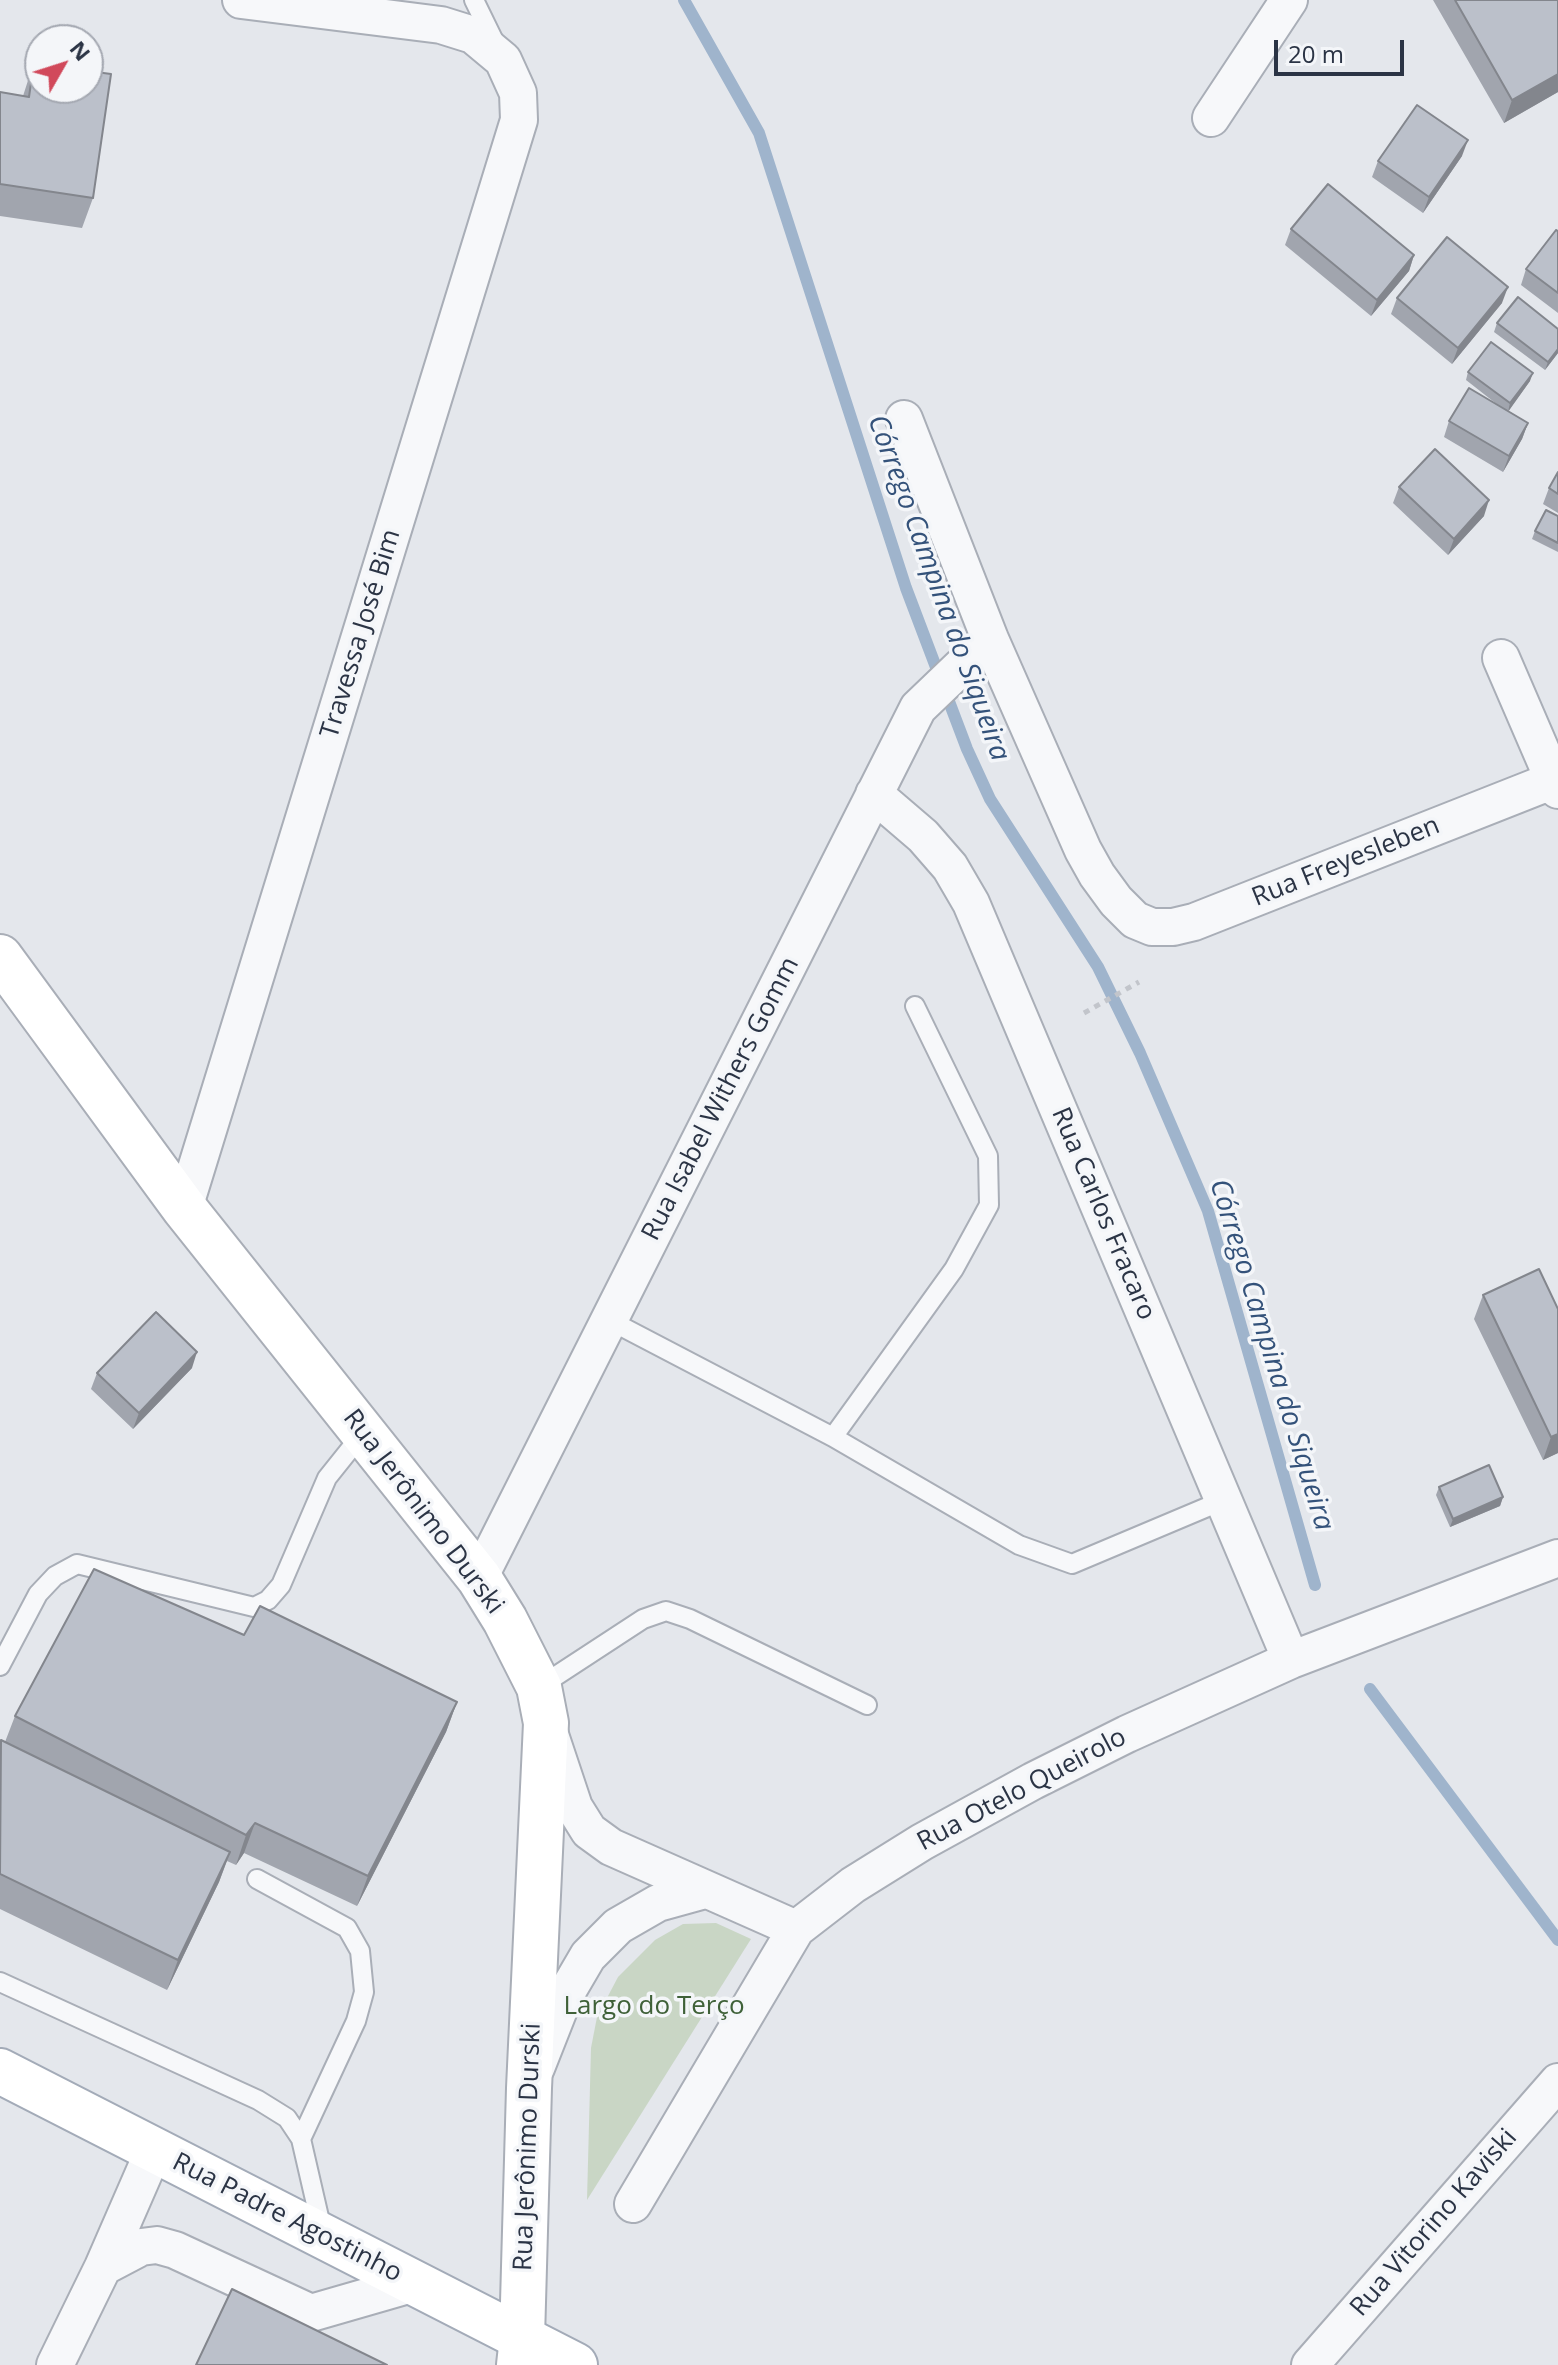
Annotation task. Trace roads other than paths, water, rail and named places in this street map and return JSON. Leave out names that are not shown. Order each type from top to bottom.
[{"type":"street","points":[[241,0],[441,25],[473,35],[503,60]]},
{"type":"street","points":[[1211,118],[1289,0]]},
{"type":"street","name":"Travessa José Bim","points":[[184,1208],[519,120],[518,93],[503,60]]},
{"type":"street","points":[[904,419],[977,651]]},
{"type":"street","name":"Rua Isabel Withers Gomm","points":[[479,1578],[918,708],[977,651]]},
{"type":"street","name":"Rua Freyesleben","points":[[977,651],[1097,875],[1135,920],[1152,927],[1173,927],[1194,922],[1556,785]]},
{"type":"street","points":[[1501,658],[1556,785]]},
{"type":"street","name":"Rua Carlos Fracaro","points":[[874,794],[923,836],[950,867],[971,903],[1291,1660]]},
{"type":"street","name":"Rua Jerônimo Durski","points":[[0,957],[184,1208],[479,1578],[511,1630],[542,1705],[520,2352]]},
{"type":"street","name":"Rua Otelo Queirolo","points":[[633,2204],[796,1929],[853,1885],[1033,1781],[1127,1734],[1291,1660],[1558,1558]]},
{"type":"street","points":[[542,1705],[574,1807],[589,1831],[611,1847],[796,1929]]},
{"type":"street","points":[[529,2088],[564,1997],[588,1956],[618,1926],[658,1903],[705,1890]]},
{"type":"street","name":"Rua Padre Agostinho","points":[[0,2071],[415,2283],[520,2352],[575,2365]]},
{"type":"street","name":"Rua Vitorino Kaviski","points":[[1310,2365],[1558,2082]]},
{"type":"street","points":[[55,2365],[103,2267],[154,2150]]},
{"type":"street","points":[[103,2267],[141,2247],[157,2245],[175,2250],[311,2313],[415,2283]]},
{"type":"lane","points":[[474,0],[503,60]]},
{"type":"lane","points":[[833,1437],[954,1269],[989,1205],[988,1156],[915,1006]]},
{"type":"lane","points":[[609,1320],[833,1437],[1019,1545],[1072,1564],[1224,1500]]},
{"type":"lane","points":[[0,1666],[38,1594],[55,1576],[77,1564],[254,1607],[268,1600],[281,1585],[327,1478],[363,1433]]},
{"type":"lane","points":[[542,1705],[643,1619],[666,1611],[690,1619],[867,1705]]},
{"type":"lane","points":[[257,1879],[347,1928],[360,1951],[364,1992],[356,2021],[301,2139]]},
{"type":"lane","points":[[0,1982],[258,2100],[287,2118],[301,2139],[323,2236]]},
{"type":"waterway","name":"Córrego Campina do Siqueira","points":[[684,0],[759,133],[906,588],[967,749],[990,799],[1098,967],[1140,1053],[1208,1211],[1315,1585]]},
{"type":"waterway","name":"Córrego Campina do Siqueira","points":[[1370,1689],[1558,1940]]},
{"type":"park label","name":"Largo do Terço","points":[[654,2007]]}]
